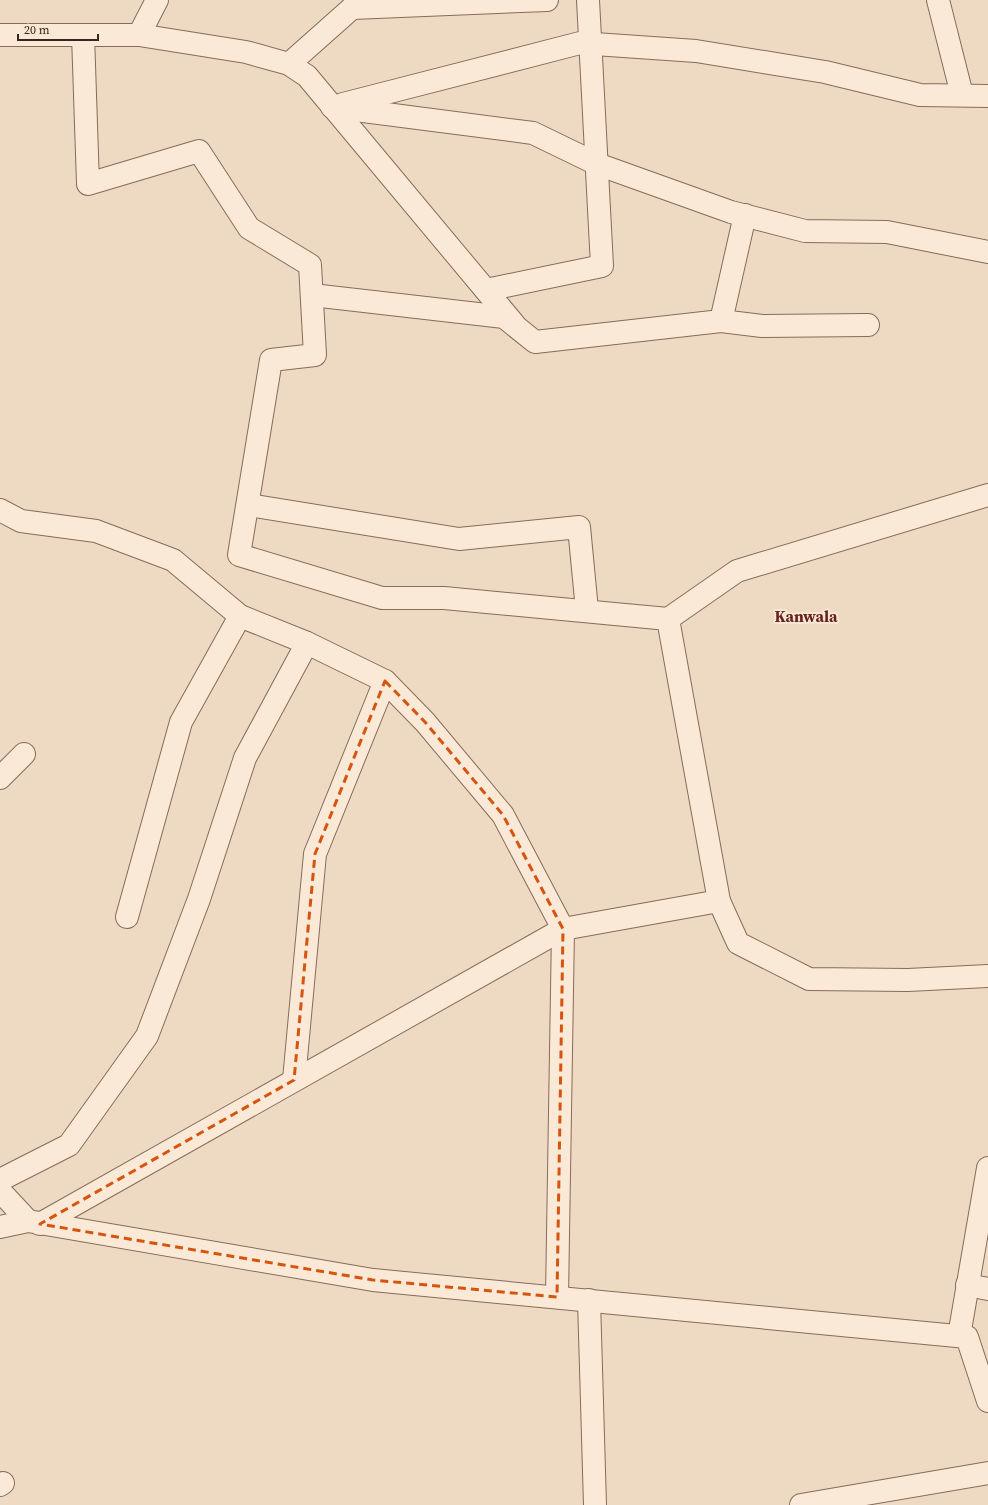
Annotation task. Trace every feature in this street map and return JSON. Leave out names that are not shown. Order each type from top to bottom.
[{"type":"street","points":[[139,35],[157,0]]},
{"type":"street","points":[[289,64],[357,4],[547,0]]},
{"type":"street","points":[[486,290],[602,266],[588,0]]},
{"type":"street","points":[[938,0],[962,95]]},
{"type":"street","points":[[0,35],[139,35],[246,52],[289,64],[307,76],[517,328]]},
{"type":"street","points":[[82,35],[88,184],[200,150],[249,228],[310,265],[315,355],[271,360],[239,556],[382,598],[444,598],[587,610],[668,619],[737,571],[988,495]]},
{"type":"street","points":[[988,96],[920,94],[825,72],[696,51],[580,44],[332,107],[533,133],[597,164],[745,215],[805,231],[887,232],[988,252]]},
{"type":"street","points":[[721,321],[745,215]]},
{"type":"street","points":[[312,295],[504,317],[535,342],[721,321],[762,326],[868,325]]},
{"type":"street","points":[[248,505],[458,538],[579,527],[587,610]]},
{"type":"street","points":[[0,510],[21,521],[96,531],[173,560],[240,616],[307,643],[385,681],[425,722],[503,815],[563,928],[558,1297]]},
{"type":"street","points":[[127,917],[181,722],[240,616]]},
{"type":"street","points":[[668,619],[719,901],[738,943],[809,979],[908,980],[988,976]]},
{"type":"street","points":[[0,1180],[69,1145],[147,1036],[200,899],[245,758],[307,643]]},
{"type":"street","points":[[294,1080],[315,854],[385,681]]},
{"type":"street","points":[[0,778],[24,754]]},
{"type":"street","points":[[34,1223],[294,1080],[563,928],[719,901]]},
{"type":"street","points":[[958,1336],[978,1287],[988,1168]]},
{"type":"street","points":[[0,1190],[34,1223]]},
{"type":"street","points":[[0,1227],[34,1223],[373,1280],[967,1337],[988,1401]]},
{"type":"street","points":[[589,1300],[595,1505]]},
{"type":"street","points":[[801,1505],[988,1473]]},
{"type":"highlighted area","points":[[385,681],[425,722],[503,815],[563,929],[557,1297],[373,1280],[40,1224],[294,1080],[315,854]]},
{"type":"district","name":"Kanwala","points":[[806,616]]}]
